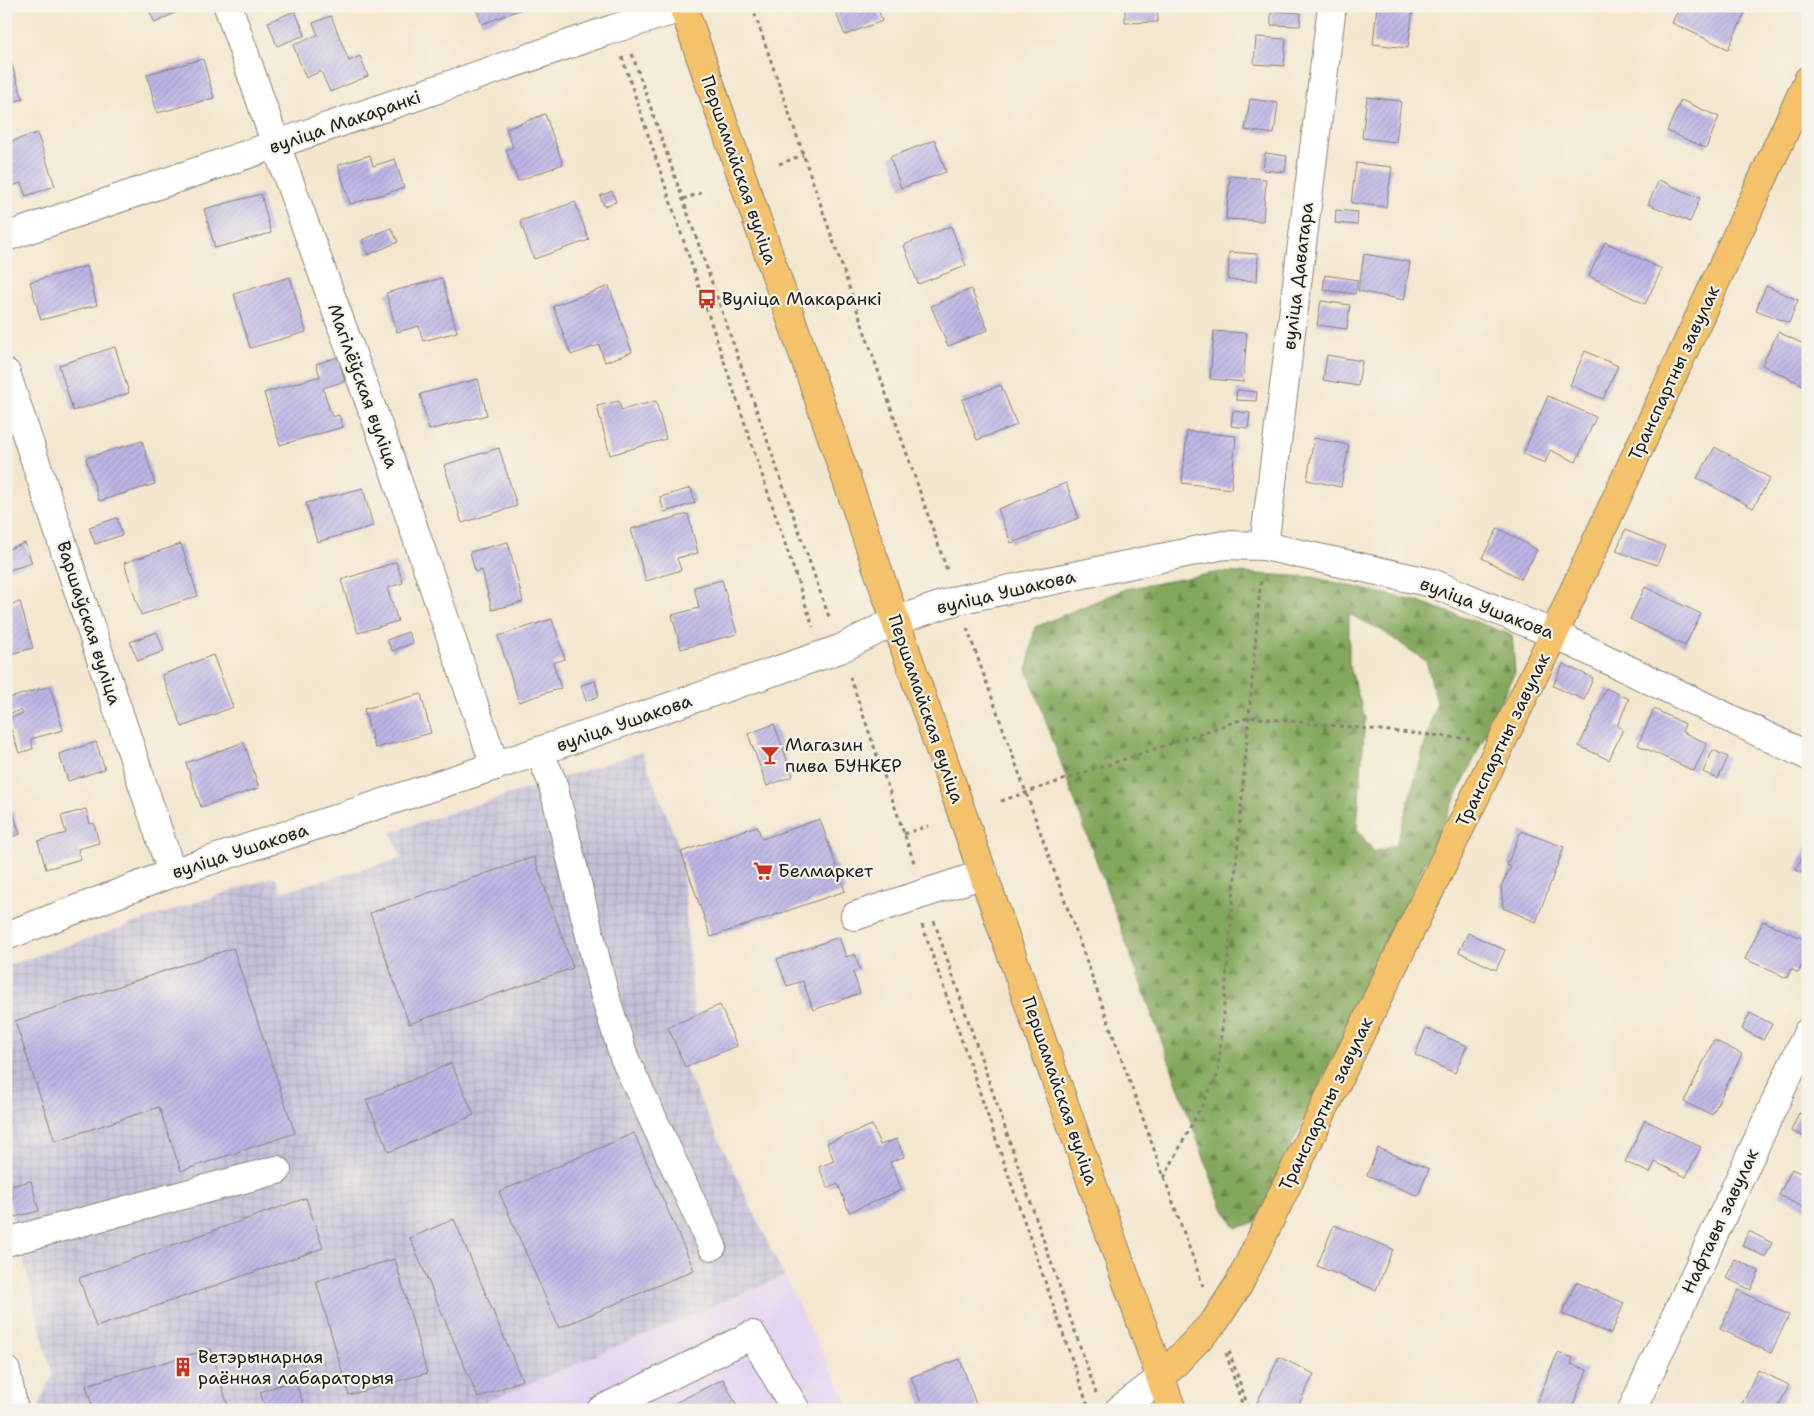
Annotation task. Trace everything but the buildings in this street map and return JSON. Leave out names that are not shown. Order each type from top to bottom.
[{"type":"main road","name":"Першамайская вуліца","points":[[685,7],[895,621],[1172,1410]]},
{"type":"main road","name":"Транспартны завулак","points":[[1162,1378],[1217,1319],[1239,1284],[1554,634],[1808,80]]},
{"type":"street","name":"Магілёўская вуліца","points":[[228,6],[276,145],[388,453],[495,766]]},
{"type":"street","name":"вуліца Даватара","points":[[1264,546],[1332,6]]},
{"type":"street","name":"вуліца Макаранкі","points":[[6,237],[618,27],[685,7]]},
{"type":"street","name":"Варшаўская вуліца","points":[[6,373],[172,872]]},
{"type":"street","name":"вуліца Ушакова","points":[[6,936],[172,872],[540,752],[832,652],[895,621],[957,600],[1224,545],[1264,546],[1432,583],[1554,634],[1808,756]]},
{"type":"street","points":[[540,752],[552,781],[604,992],[624,1057],[712,1246]]},
{"type":"street","points":[[856,916],[984,874]]},
{"type":"street","name":"Нафтавы завулак","points":[[1632,1410],[1808,1032]]},
{"type":"street","points":[[6,1242],[277,1170]]},
{"type":"street","points":[[601,1410],[752,1336],[796,1410]]},
{"type":"street","points":[[6,1371],[14,1410]]},
{"type":"street","points":[[1109,1405],[1162,1378]]},
{"type":"path","points":[[752,6],[957,600],[1249,1410]]},
{"type":"path","points":[[618,27],[683,199],[832,652]]},
{"type":"path","points":[[618,27],[832,652],[904,834],[918,895],[1089,1410]]},
{"type":"path","points":[[779,164],[803,155]]},
{"type":"path","points":[[683,199],[701,193]]},
{"type":"path","points":[[1164,1178],[1218,1074],[1264,546]]},
{"type":"path","points":[[1001,801],[1249,717],[1502,742]]},
{"type":"path","points":[[904,834],[928,826]]},
{"type":"path","points":[[918,895],[1109,1405]]},
{"type":"path","points":[[1217,1319],[1244,1410]]},
{"type":"shaded area","points":[[642,752],[681,852],[694,1015],[720,1005],[737,1046],[685,1068],[784,1276],[467,1410],[41,1410],[40,1403],[52,1375],[6,1189],[6,966],[275,876],[281,892],[402,858],[391,832]]},
{"type":"shaded area","points":[[784,1276],[851,1410],[467,1410]]},
{"type":"green space","points":[[1220,572],[1312,577],[1423,603],[1512,635],[1515,672],[1256,1222],[1236,1228],[1221,1205],[1027,669],[1035,627],[1125,589]],"holes":[[[1349,614],[1381,630],[1426,661],[1437,702],[1396,845],[1374,852],[1357,829],[1365,718],[1349,664]]]},
{"type":"place","name":"Вуліца Макаранкі","points":[[707,299]]},
{"type":"place","name":"Магазин пива БУНКЕР","points":[[770,755]]},
{"type":"place","name":"Белмаркет","points":[[763,871]]},
{"type":"place","name":"Ветэрынарная раённая лабараторыя","points":[[183,1367]]}]
